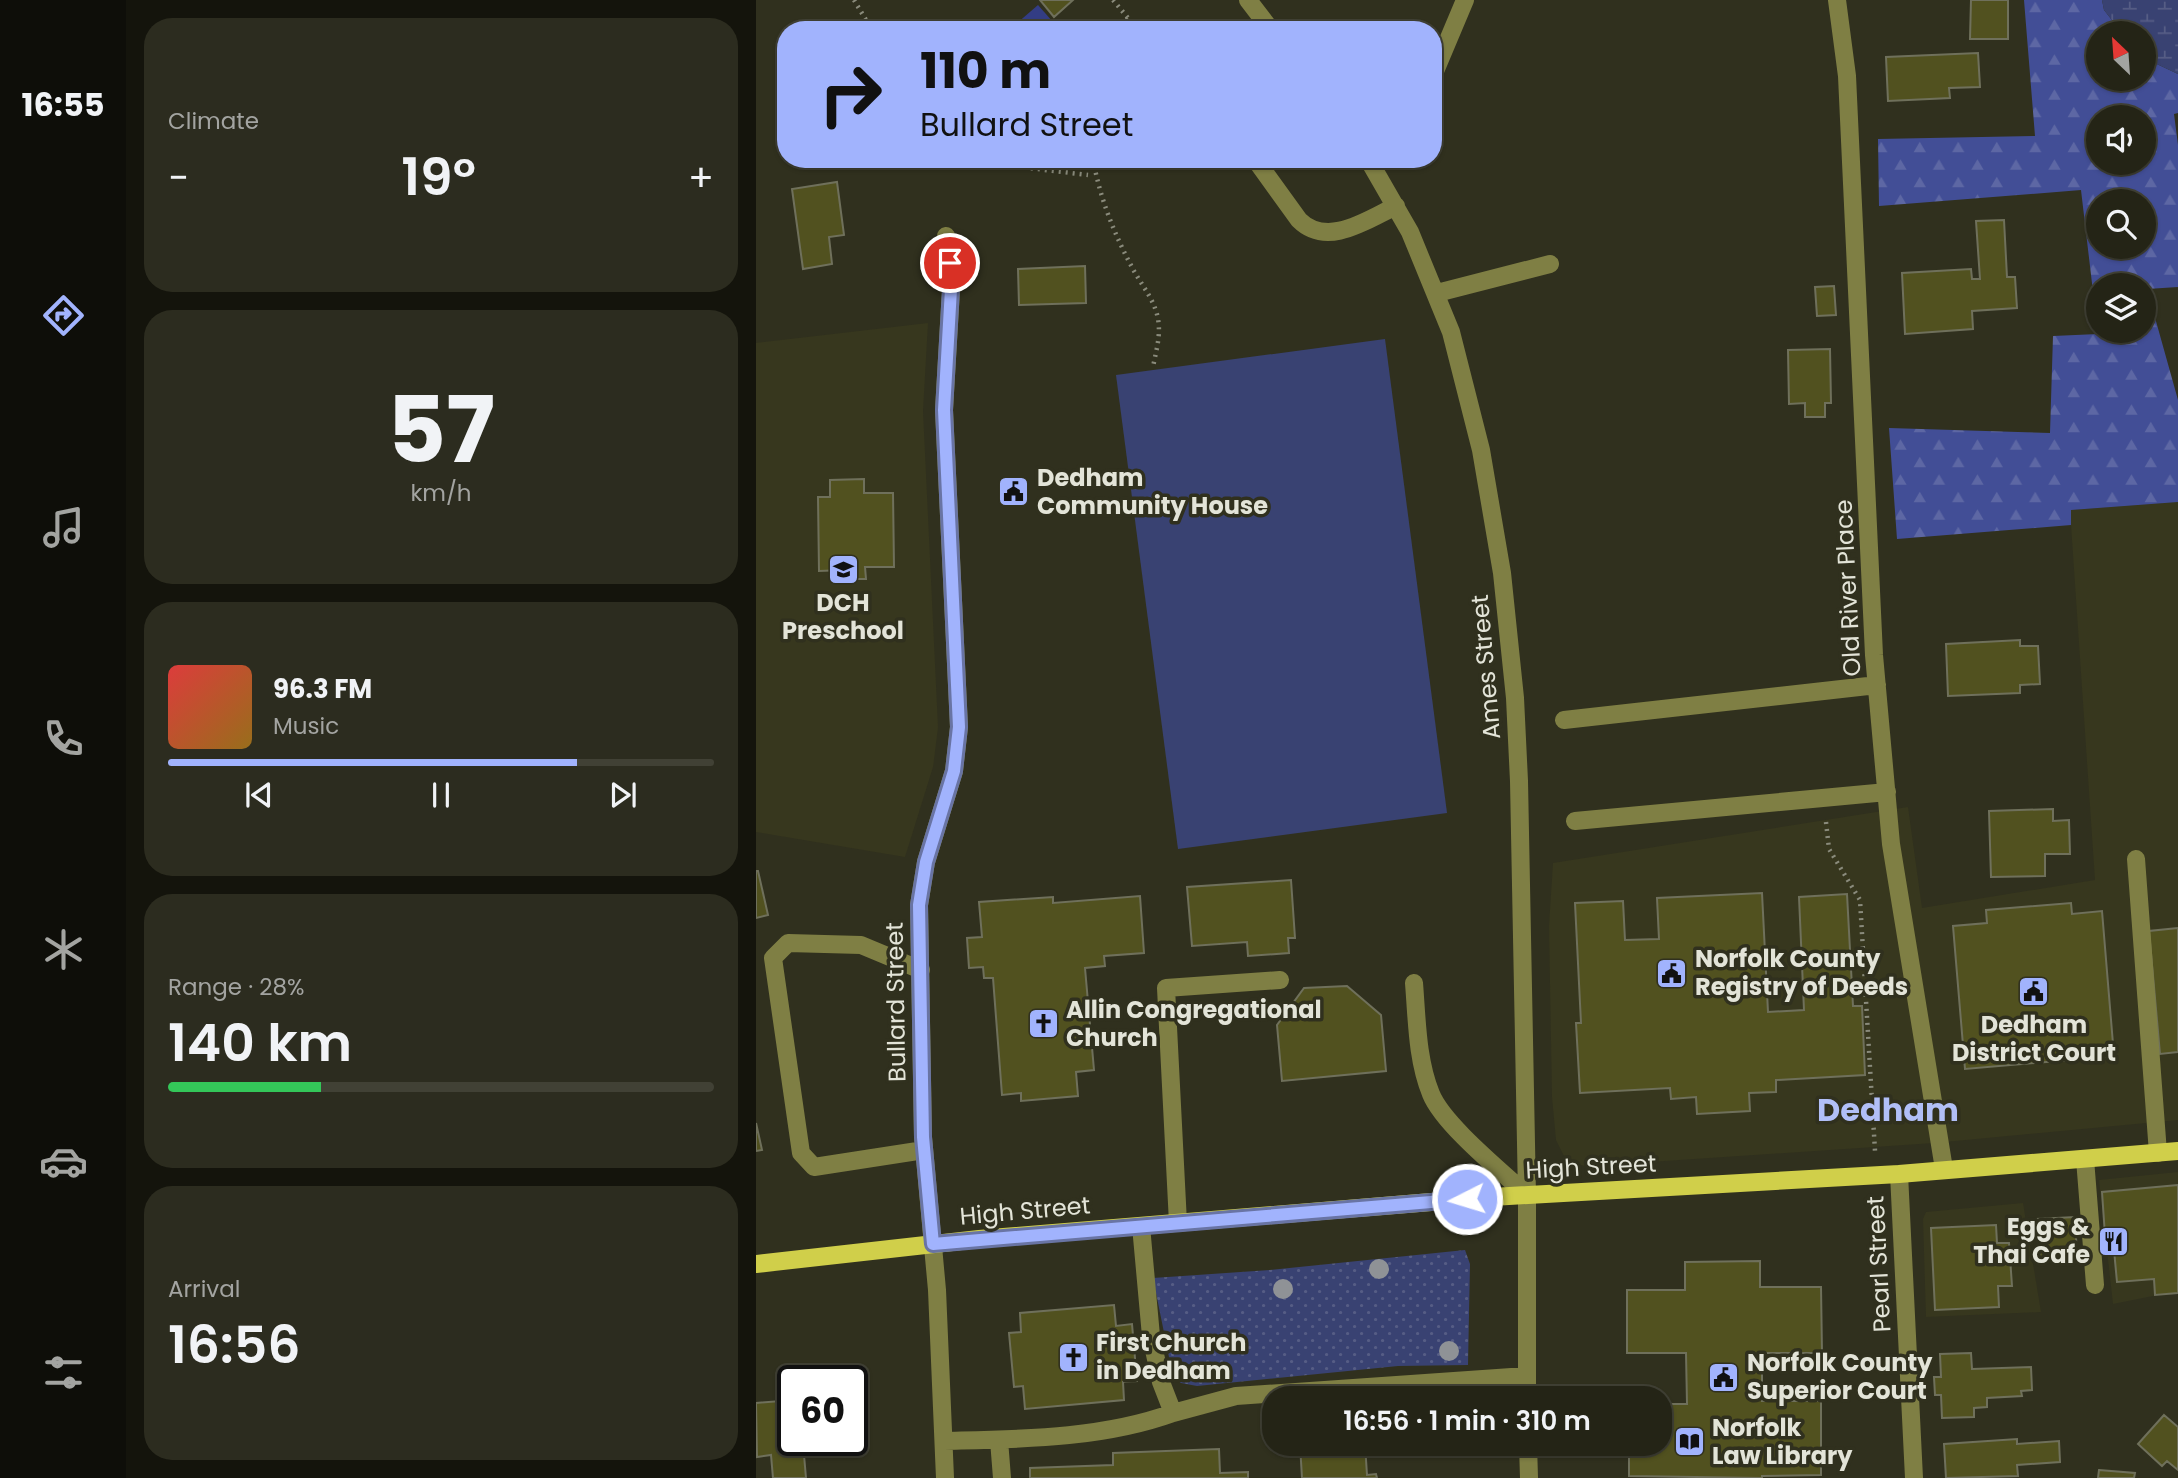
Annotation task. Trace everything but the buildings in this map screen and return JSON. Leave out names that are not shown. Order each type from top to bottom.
[{"type":"main road","name":"High Street","points":[[756,1264],[933,1244],[1527,1195],[1877,1176],[2178,1152]]},
{"type":"street","points":[[1248,0],[1264,21]]},
{"type":"street","points":[[1442,53],[1463,0]]},
{"type":"street","name":"Old River Place","points":[[1837,0],[1847,76],[1877,685],[1886,792],[1891,844],[1944,1170]]},
{"type":"street","points":[[1261,168],[1299,220],[1307,228],[1318,232],[1345,230],[1396,206]]},
{"type":"street","name":"Ames Street","points":[[1376,168],[1437,293],[1451,332],[1481,450],[1502,573],[1511,654],[1519,781],[1527,1195],[1527,1386]]},
{"type":"street","name":"Bullard Street","points":[[945,1478],[933,1244],[924,1150],[919,905],[922,883],[954,771],[959,727],[944,410],[951,289],[946,236]]},
{"type":"street","points":[[1437,293],[1550,264]]},
{"type":"street","points":[[1564,720],[1877,685]]},
{"type":"street","points":[[1575,821],[1886,792]]},
{"type":"street","points":[[2136,859],[2158,1153]]},
{"type":"street","points":[[920,970],[861,945],[788,943],[773,958],[801,1153],[814,1167],[924,1150]]},
{"type":"street","points":[[1178,1223],[1166,988],[1280,980]]},
{"type":"street","points":[[1413,983],[1422,1064],[1432,1097],[1450,1123],[1527,1195]]},
{"type":"street","points":[[2084,1159],[2095,1284]]},
{"type":"street","name":"Pearl Street","points":[[1899,1174],[1914,1478]]},
{"type":"street","points":[[1142,1226],[1151,1336],[1161,1382],[1173,1413]]},
{"type":"street","points":[[944,1441],[999,1440],[1115,1429],[1236,1396],[1527,1376]]},
{"type":"street","points":[[999,1440],[1002,1478]]},
{"type":"street","points":[[1528,1456],[1528,1478]]},
{"type":"path","points":[[854,0],[867,21]]},
{"type":"path","points":[[1113,0],[1130,21]]},
{"type":"path","points":[[1125,21],[1128,18]]},
{"type":"path","points":[[1028,168],[1088,175]]},
{"type":"path","points":[[1095,168],[1110,218],[1157,311],[1160,333],[1153,367]]},
{"type":"path","points":[[1823,797],[1829,849],[1860,900],[1877,1176]]},
{"type":"shaded area","points":[[1038,5],[1052,21],[1019,21]]},
{"type":"shaded area","name":"DCH Preschool","points":[[928,323],[923,411],[938,727],[933,767],[905,857],[756,832],[756,343]]},
{"type":"shaded area","points":[[2178,502],[2178,1120],[1934,1143],[1620,1164],[1585,1166],[1565,1158],[1556,1140],[1552,1097],[1549,926],[1553,863],[1908,807],[1922,908],[2095,880],[2070,510]]},
{"type":"shaded area","points":[[2178,1172],[2178,1291],[2113,1304],[2099,1180]]},
{"type":"shaded area","points":[[2023,1203],[2041,1312],[1926,1317],[1923,1219],[1926,1212]]},
{"type":"green space","points":[[2024,0],[2102,0],[2104,10],[2113,21],[2086,21],[2086,91],[2156,91],[2156,64],[2178,74],[2178,113],[2174,114],[2178,145],[2178,287],[2156,288],[2156,273],[2091,273],[2089,259],[2156,259],[2156,189],[2086,189],[2086,232],[2081,190],[1879,206],[1878,139],[2035,136]]},
{"type":"green space","points":[[2102,0],[2178,0],[2178,74],[2156,64],[2156,21],[2113,21],[2104,10]]},
{"type":"green space","points":[[2156,321],[2178,400],[2178,502],[2071,510],[2071,525],[1897,539],[1889,428],[2050,433],[2053,336],[2086,335],[2086,343],[2156,343]]},
{"type":"green space","points":[[1385,339],[1447,813],[1178,849],[1116,375]]},
{"type":"green space","points":[[1465,1250],[1470,1264],[1468,1365],[1398,1366],[1197,1386],[1181,1383],[1173,1377],[1153,1278],[1270,1270]]},
{"type":"place","name":"Dedham Community House","points":[[1014,492]]},
{"type":"place","name":"DCH Preschool","points":[[843,569]]},
{"type":"place","name":"Norfolk County Registry of Deeds","points":[[1672,973]]},
{"type":"place","name":"Dedham District Court","points":[[2034,991]]},
{"type":"place","name":"Allin Congregational Church","points":[[1043,1024]]},
{"type":"place","name":"Eggs & Thai Cafe","points":[[2113,1241]]},
{"type":"place","name":"First Church in Dedham","points":[[1073,1357]]},
{"type":"place","name":"Norfolk County Superior Court","points":[[1724,1377]]},
{"type":"place","name":"Norfolk Law Library","points":[[1689,1442]]},
{"type":"district","name":"Dedham","points":[[1888,1110]]},
{"type":"route","points":[[950,263],[944,410],[959,727],[954,771],[926,862],[919,905],[923,1137],[933,1244],[1467,1199]]}]
